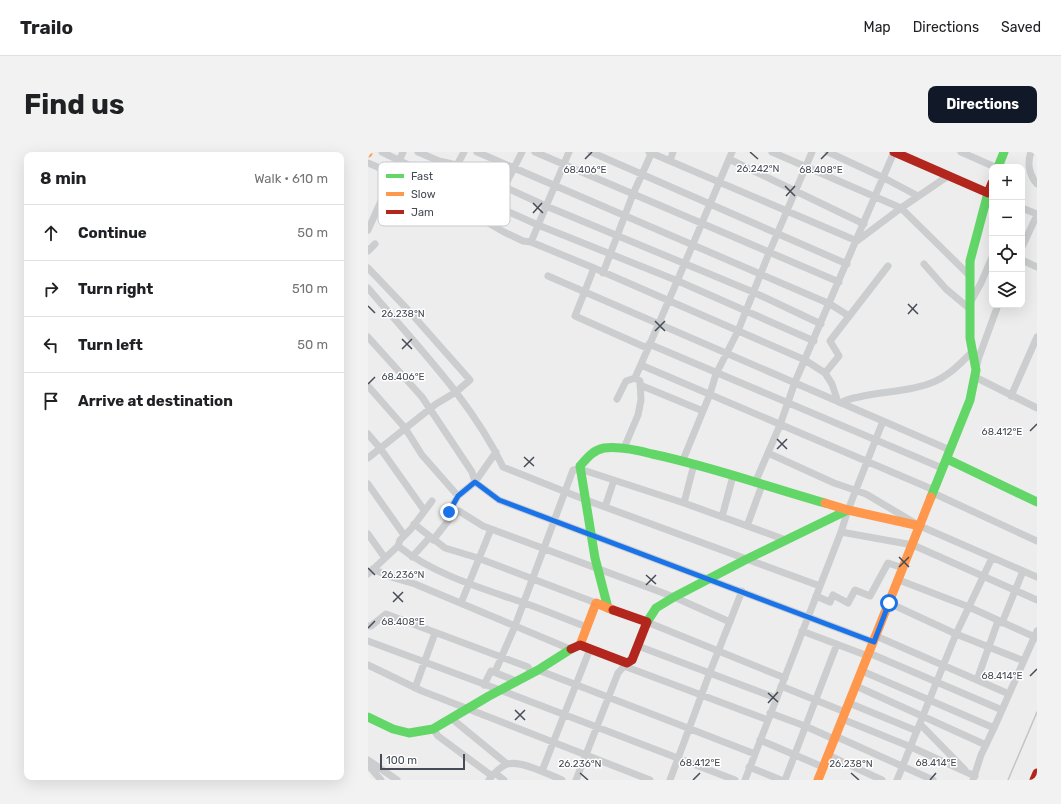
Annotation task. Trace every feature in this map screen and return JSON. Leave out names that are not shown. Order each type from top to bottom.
[{"type":"street","points":[[382,152],[404,162]]},
{"type":"street","points":[[400,160],[403,152]]},
{"type":"street","points":[[418,152],[444,162]]},
{"type":"street","points":[[459,162],[464,152]]},
{"type":"street","points":[[477,152],[501,162]]},
{"type":"street","points":[[510,178],[522,152]]},
{"type":"street","points":[[535,152],[839,282]]},
{"type":"street","points":[[531,242],[569,152]]},
{"type":"street","points":[[591,152],[847,264]]},
{"type":"street","points":[[603,273],[626,216],[633,194],[651,152],[857,241]]},
{"type":"street","points":[[670,161],[673,152]]},
{"type":"street","points":[[617,400],[626,381],[635,378],[678,281],[732,152]]},
{"type":"street","points":[[772,152],[901,208],[970,276]]},
{"type":"street","points":[[683,460],[710,394],[716,374],[738,331],[812,152]]},
{"type":"street","points":[[828,152],[884,178],[918,196]]},
{"type":"street","points":[[747,526],[768,453],[788,404],[795,382],[830,304],[894,152],[989,194]]},
{"type":"street","points":[[961,152],[990,164]]},
{"type":"street","points":[[998,164],[1004,152]]},
{"type":"street","points":[[1031,152],[1029,164],[1030,174],[1037,184]]},
{"type":"street","points":[[729,159],[864,224]]},
{"type":"street","points":[[368,163],[378,167]]},
{"type":"street","points":[[510,166],[830,304],[849,316]]},
{"type":"street","points":[[857,241],[901,208],[948,176]]},
{"type":"street","points":[[510,190],[753,292],[821,324]]},
{"type":"street","points":[[975,374],[970,338],[970,276],[973,246],[989,197]]},
{"type":"street","points":[[368,230],[378,208]]},
{"type":"street","points":[[1025,209],[1037,215],[1025,241]]},
{"type":"street","points":[[510,212],[678,281],[814,341]]},
{"type":"street","points":[[494,226],[523,241],[531,242],[594,268],[805,360],[825,373],[840,402]]},
{"type":"street","points":[[368,251],[375,244]]},
{"type":"street","points":[[1025,261],[1037,267]]},
{"type":"street","points":[[924,264],[946,289],[969,307]]},
{"type":"street","points":[[969,307],[989,264]]},
{"type":"street","points":[[825,373],[839,356],[830,341],[888,266]]},
{"type":"street","points":[[368,268],[409,311],[470,380],[456,392],[429,409],[368,458]]},
{"type":"street","points":[[594,268],[575,316],[942,468]]},
{"type":"street","points":[[548,276],[950,450]]},
{"type":"street","points":[[368,288],[456,392],[496,452],[503,467],[745,560],[820,586]]},
{"type":"street","points":[[818,780],[970,400],[979,357],[997,308]]},
{"type":"street","points":[[368,337],[422,397],[472,472],[475,482],[499,500],[591,536],[944,665],[1009,694]]},
{"type":"street","points":[[1011,396],[1037,337]]},
{"type":"street","points":[[840,402],[931,383],[944,377],[973,351]]},
{"type":"street","points":[[641,364],[867,462],[1037,541]]},
{"type":"street","points":[[975,374],[1011,396],[1037,408]]},
{"type":"street","points":[[624,448],[638,415],[641,400],[640,381],[635,378]]},
{"type":"street","points":[[640,384],[703,411]]},
{"type":"street","points":[[368,386],[405,428],[422,455],[458,496]]},
{"type":"street","points":[[745,780],[883,421]]},
{"type":"street","points":[[368,434],[380,448],[424,510]]},
{"type":"street","points":[[608,608],[591,536],[580,469],[580,466],[594,451],[604,448],[624,448],[683,460],[758,484],[848,510],[920,526]]},
{"type":"street","points":[[452,516],[449,512],[458,496],[475,482],[496,452]]},
{"type":"street","points":[[768,453],[834,483],[866,494],[920,526],[1037,577]]},
{"type":"street","points":[[947,459],[1037,502]]},
{"type":"street","points":[[684,504],[694,464]]},
{"type":"street","points":[[495,672],[524,603],[573,470],[580,469],[614,480],[786,540]]},
{"type":"street","points":[[722,517],[733,476]]},
{"type":"street","points":[[605,507],[614,480]]},
{"type":"street","points":[[368,484],[404,535]]},
{"type":"street","points":[[370,572],[398,546],[400,540],[432,501]]},
{"type":"street","points":[[576,780],[618,672],[632,660],[647,622],[656,608],[745,560],[848,510]]},
{"type":"street","points":[[412,558],[452,516],[459,511],[483,526],[674,597],[730,622]]},
{"type":"street","points":[[414,524],[445,548],[478,558],[532,580],[647,622],[785,678]]},
{"type":"street","points":[[461,603],[491,529]]},
{"type":"street","points":[[841,532],[913,545],[1037,600]]},
{"type":"street","points":[[368,534],[385,558]]},
{"type":"street","points":[[398,546],[412,558],[426,565],[469,583],[588,627]]},
{"type":"street","points":[[898,780],[956,634],[992,558]]},
{"type":"street","points":[[816,596],[830,602],[833,595],[848,603],[855,590],[870,596],[888,563],[903,568]]},
{"type":"street","points":[[977,680],[988,647],[1023,571]]},
{"type":"street","points":[[370,572],[415,584],[570,649]]},
{"type":"street","points":[[899,580],[968,607],[1000,622],[1036,635],[972,776]]},
{"type":"street","points":[[670,780],[742,591]]},
{"type":"street","points":[[580,645],[596,603]]},
{"type":"street","points":[[889,603],[956,634],[1024,661]]},
{"type":"street","points":[[368,626],[371,626],[386,614],[528,667],[534,671],[576,684],[754,754]]},
{"type":"street","points":[[802,631],[868,654],[937,681],[1002,710]]},
{"type":"street","points":[[415,688],[435,633]]},
{"type":"street","points":[[368,641],[735,780]]},
{"type":"street","points":[[785,780],[837,644]]},
{"type":"street","points":[[368,717],[393,729],[409,733],[433,729],[570,649],[580,645],[701,696],[769,717],[805,726],[903,766],[933,780]]},
{"type":"street","points":[[638,646],[776,698]]},
{"type":"street","points":[[542,771],[590,649]]},
{"type":"street","points":[[368,665],[415,688],[650,780]]},
{"type":"street","points":[[484,684],[491,671],[516,681]]},
{"type":"street","points":[[862,671],[930,699],[994,728]]},
{"type":"street","points":[[781,686],[816,699],[844,715],[972,776]]},
{"type":"street","points":[[856,686],[920,724],[972,776]]},
{"type":"street","points":[[849,703],[986,745]]},
{"type":"street","points":[[451,718],[507,764]]},
{"type":"street","points":[[433,729],[438,736],[492,776],[504,780]]},
{"type":"street","points":[[760,740],[823,767]]},
{"type":"street","points":[[828,755],[882,780]]},
{"type":"street","points":[[368,760],[397,780]]},
{"type":"street","points":[[492,776],[510,763],[530,766],[562,780]]},
{"type":"street","points":[[368,765],[381,780]]},
{"type":"street","points":[[749,767],[781,780]]},
{"type":"street","points":[[1034,780],[1037,773]]},
{"type":"railway","points":[[1008,780],[1037,712]]},
{"type":"traffic: fast","points":[[999,164],[1004,152]]},
{"type":"traffic: fast","points":[[931,497],[970,400],[976,370],[970,338],[970,261],[988,193]]},
{"type":"traffic: fast","points":[[608,608],[595,558],[580,466],[590,455],[597,451],[604,448],[640,451],[717,471],[825,503]]},
{"type":"traffic: fast","points":[[947,459],[1037,502]]},
{"type":"traffic: fast","points":[[647,622],[656,608],[674,597],[745,560],[848,510]]},
{"type":"traffic: fast","points":[[368,717],[393,729],[409,733],[433,729],[489,696],[538,670],[571,649]]},
{"type":"traffic: slow","points":[[818,780],[931,497]]},
{"type":"traffic: slow","points":[[825,503],[848,510],[920,526]]},
{"type":"traffic: slow","points":[[580,645],[596,603],[613,610]]},
{"type":"traffic: jam","points":[[894,152],[988,193],[989,190]]},
{"type":"traffic: jam","points":[[571,649],[580,645],[627,663],[632,660],[647,622],[613,610]]},
{"type":"traffic: jam","points":[[1034,780],[1037,773]]},
{"type":"route","points":[[449,512],[458,496],[475,482],[499,500],[874,642],[889,603]]}]
